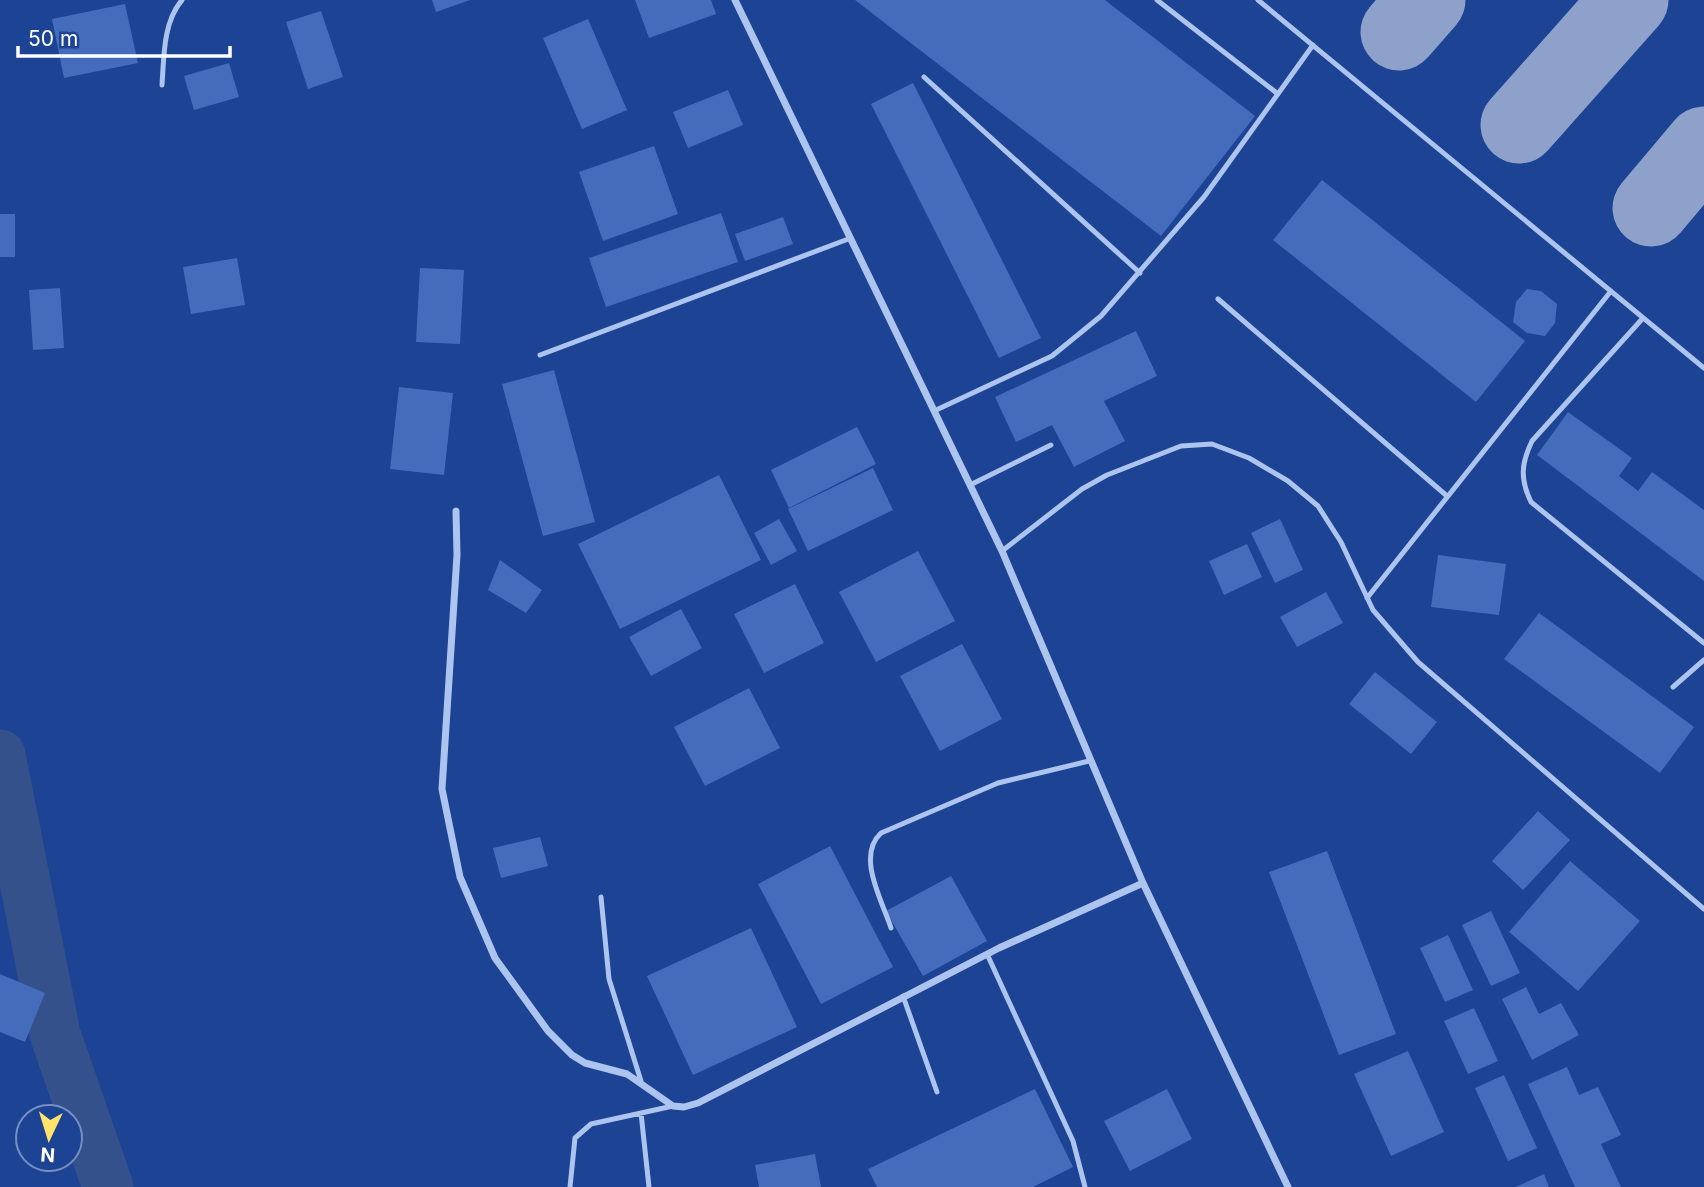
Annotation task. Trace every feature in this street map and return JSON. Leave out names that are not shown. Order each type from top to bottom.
[{"type":"street","points":[[735,0],[1002,551],[1143,883],[1288,1187]]},
{"type":"street","points":[[456,511],[456,568],[442,789],[460,877],[495,958],[548,1031],[585,1063],[627,1074],[641,1081],[673,1106],[684,1107],[698,1103],[987,954],[1143,883]]},
{"type":"lane","points":[[163,85],[166,41],[176,8],[182,0]]},
{"type":"lane","points":[[1157,0],[1278,94]]},
{"type":"lane","points":[[1258,0],[1704,368]]},
{"type":"lane","points":[[934,411],[1052,356],[1101,316],[1204,197],[1313,46]]},
{"type":"lane","points":[[924,76],[1140,273]]},
{"type":"lane","points":[[540,355],[850,238]]},
{"type":"lane","points":[[1367,598],[1611,291]]},
{"type":"lane","points":[[1218,299],[1447,496]]},
{"type":"lane","points":[[1643,318],[1532,441],[1522,462],[1523,485],[1531,502],[1704,643]]},
{"type":"lane","points":[[1002,551],[1082,489],[1107,475],[1181,446],[1212,444],[1249,458],[1288,481],[1318,506],[1341,542],[1367,598],[1392,635],[1418,662],[1704,909]]},
{"type":"lane","points":[[970,485],[1051,445]]},
{"type":"lane","points":[[1673,687],[1704,660]]},
{"type":"lane","points":[[891,928],[869,859],[871,842],[881,833],[998,783],[1089,761]]},
{"type":"lane","points":[[601,897],[609,979],[641,1081]]},
{"type":"lane","points":[[987,954],[1073,1141],[1086,1187]]},
{"type":"lane","points":[[903,996],[937,1092]]},
{"type":"lane","points":[[570,1187],[575,1138],[591,1124],[673,1106]]},
{"type":"lane","points":[[640,1113],[649,1187]]},
{"type":"building","points":[[432,0],[470,0],[436,12]]},
{"type":"building","points":[[635,0],[711,0],[716,14],[649,38]]},
{"type":"building","points":[[855,0],[1105,0],[1255,116],[1161,236]]},
{"type":"building","points":[[125,4],[138,63],[64,78],[52,19]]},
{"type":"building","points":[[321,11],[343,77],[308,89],[286,22]]},
{"type":"building","points":[[588,19],[627,110],[582,129],[543,38]]},
{"type":"building","points":[[229,63],[239,97],[194,110],[184,76]]},
{"type":"building","points":[[913,83],[1041,338],[999,358],[871,104]]},
{"type":"building","points":[[728,90],[743,125],[688,148],[673,112]]},
{"type":"building","points":[[654,146],[678,214],[603,241],[579,172]]},
{"type":"building","points":[[1322,180],[1525,341],[1476,402],[1273,240]]},
{"type":"building","points":[[721,213],[738,262],[606,307],[589,258]]},
{"type":"building","points":[[0,214],[15,214],[15,257],[0,257]]},
{"type":"building","points":[[783,217],[793,244],[745,261],[735,234]]},
{"type":"building","points":[[237,258],[245,305],[191,314],[183,267]]},
{"type":"building","points":[[420,268],[464,270],[460,344],[416,342]]},
{"type":"building","points":[[60,288],[64,348],[33,350],[29,290]]},
{"type":"building","points":[[1527,289],[1541,291],[1557,304],[1555,323],[1545,336],[1527,333],[1513,322],[1516,302]]},
{"type":"building","points":[[1136,331],[1157,376],[1104,401],[1125,441],[1074,467],[1052,425],[1016,442],[995,397]]},
{"type":"building","points":[[554,370],[595,522],[543,536],[502,384]]},
{"type":"building","points":[[399,387],[453,393],[444,475],[390,469]]},
{"type":"building","points":[[1568,412],[1632,458],[1619,476],[1638,491],[1652,472],[1704,510],[1704,581],[1537,455]]},
{"type":"building","points":[[857,427],[876,464],[789,508],[771,470]]},
{"type":"building","points":[[873,468],[893,510],[808,551],[788,509]]},
{"type":"building","points":[[719,475],[761,560],[620,629],[578,544]]},
{"type":"building","points":[[779,519],[797,551],[771,565],[754,533]]},
{"type":"building","points":[[1280,519],[1303,570],[1275,583],[1251,533]]},
{"type":"building","points":[[1247,544],[1262,577],[1224,595],[1209,561]]},
{"type":"building","points":[[918,551],[955,621],[876,662],[839,592]]},
{"type":"building","points":[[1438,555],[1506,564],[1499,615],[1431,607]]},
{"type":"building","points":[[500,560],[542,590],[526,613],[488,590]]},
{"type":"building","points":[[795,584],[824,643],[764,673],[734,614]]},
{"type":"building","points":[[1326,592],[1343,623],[1297,647],[1280,617]]},
{"type":"building","points":[[681,609],[702,648],[651,676],[629,637]]},
{"type":"building","points":[[1539,613],[1694,727],[1660,773],[1504,659]]},
{"type":"building","points":[[962,644],[1002,719],[940,751],[900,676]]},
{"type":"building","points":[[1375,672],[1437,722],[1411,754],[1349,704]]},
{"type":"building","points":[[749,688],[780,748],[705,786],[674,727]]},
{"type":"building","points":[[1538,811],[1570,840],[1523,890],[1492,861]]},
{"type":"building","points":[[540,837],[548,866],[501,878],[493,848]]},
{"type":"building","points":[[830,846],[893,967],[821,1004],[758,884]]},
{"type":"building","points":[[1327,851],[1396,1034],[1339,1055],[1269,872]]},
{"type":"building","points":[[1570,861],[1640,921],[1578,991],[1509,932]]},
{"type":"building","points":[[951,876],[987,941],[923,976],[886,911]]},
{"type":"building","points":[[1491,911],[1520,973],[1491,986],[1462,925]]},
{"type":"building","points":[[751,928],[797,1027],[693,1075],[647,976]]},
{"type":"building","points":[[1448,935],[1473,990],[1445,1002],[1420,948]]},
{"type":"building","points":[[0,974],[45,993],[25,1042],[0,1032]]},
{"type":"building","points":[[1526,987],[1539,1014],[1561,1003],[1579,1035],[1532,1060],[1502,999]]},
{"type":"building","points":[[1474,1008],[1498,1061],[1468,1074],[1444,1021]]},
{"type":"building","points":[[1408,1051],[1444,1132],[1391,1156],[1354,1074]]},
{"type":"building","points":[[1567,1067],[1579,1095],[1598,1087],[1621,1135],[1601,1144],[1621,1187],[1575,1187],[1528,1084]]},
{"type":"building","points":[[1504,1075],[1537,1148],[1508,1161],[1475,1088]]},
{"type":"building","points":[[1035,1089],[1073,1167],[1033,1187],[877,1187],[868,1169]]},
{"type":"building","points":[[1167,1089],[1192,1139],[1130,1171],[1104,1121]]},
{"type":"building","points":[[815,1154],[821,1187],[759,1187],[755,1165]]},
{"type":"building","points":[[1544,1174],[1549,1187],[1516,1187]]},
{"type":"waterway","points":[[0,755],[55,1034],[108,1187]]},
{"type":"taxiway","points":[[1399,32],[1427,0]]},
{"type":"taxiway","points":[[1519,125],[1630,0]]},
{"type":"taxiway","points":[[1651,208],[1704,145]]}]
